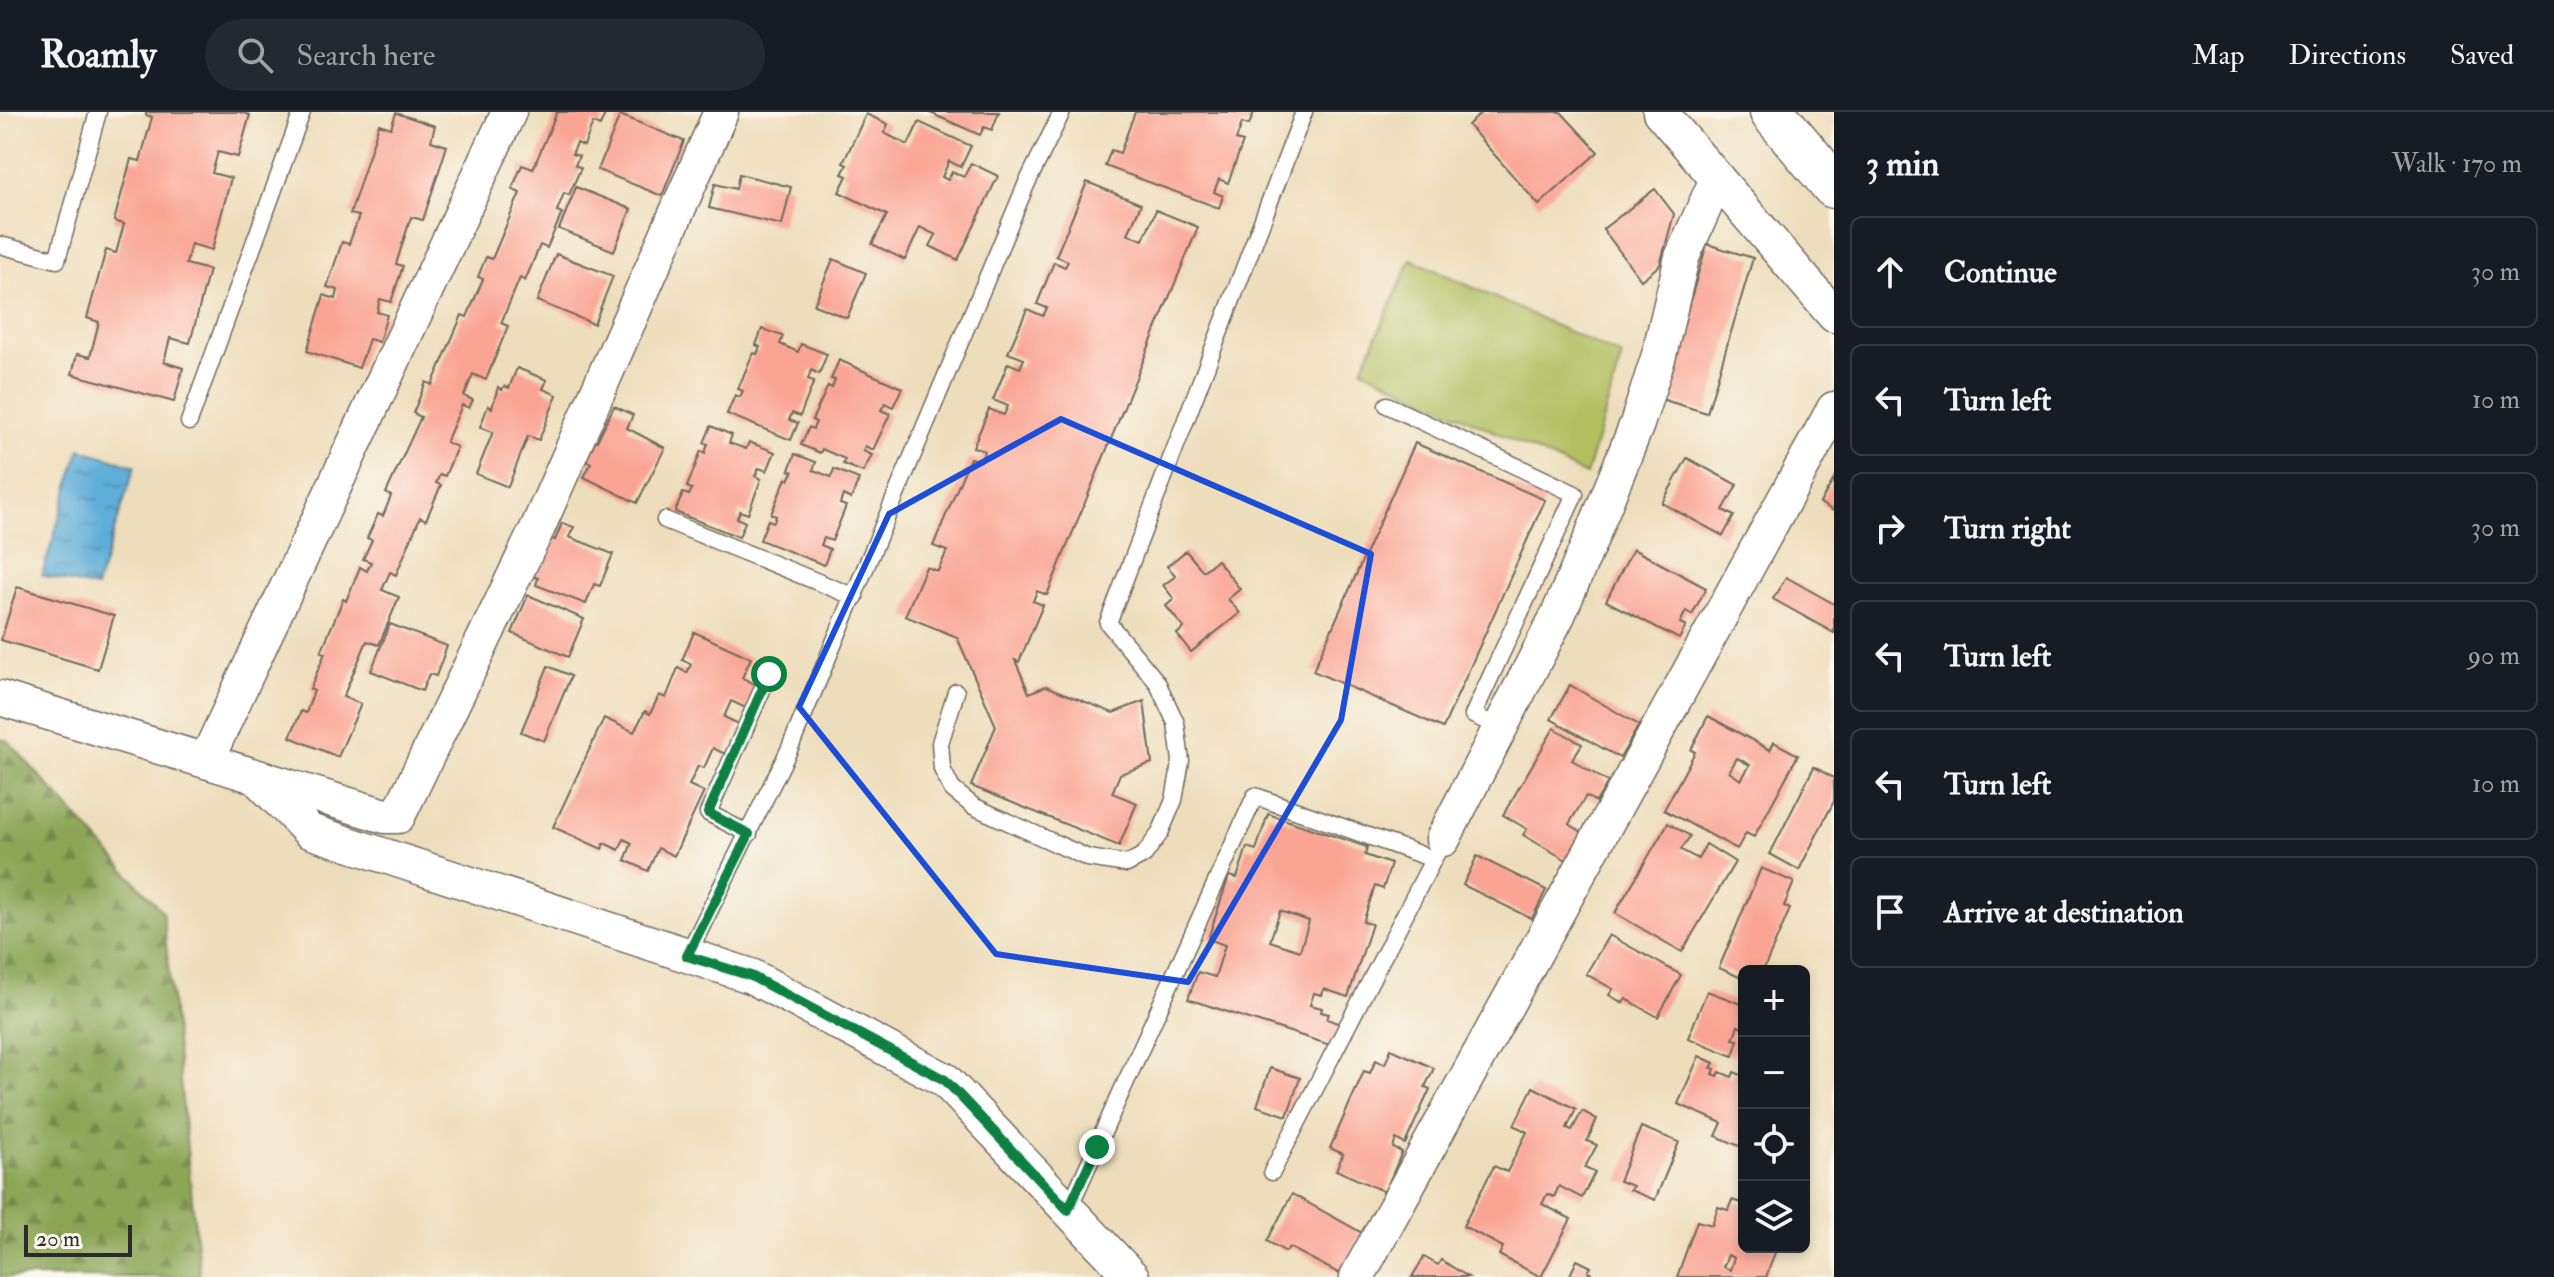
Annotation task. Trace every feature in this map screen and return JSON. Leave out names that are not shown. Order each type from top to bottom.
[{"type":"street","points":[[206,761],[509,112]]},
{"type":"street","points":[[0,698],[385,816],[398,816],[538,527],[721,112]]},
{"type":"street","points":[[1660,112],[1834,315]]},
{"type":"street","points":[[1772,112],[1834,186]]},
{"type":"street","points":[[1438,849],[1558,615],[1637,424],[1659,355],[1682,257],[1717,179]]},
{"type":"street","points":[[1357,1277],[1834,409]]},
{"type":"street","points":[[256,777],[309,831],[751,976],[945,1080],[1132,1277]]},
{"type":"lane","points":[[0,245],[57,260],[98,112]]},
{"type":"lane","points":[[189,422],[302,112]]},
{"type":"lane","points":[[687,956],[789,750],[1026,185],[1062,112]]},
{"type":"lane","points":[[956,692],[940,743],[942,769],[952,789],[973,806],[1088,858],[1127,864],[1144,855],[1160,833],[1174,800],[1181,761],[1176,723],[1157,682],[1108,623],[1304,112]]},
{"type":"lane","points":[[1387,405],[1575,494],[1473,715],[1501,728]]},
{"type":"lane","points":[[665,520],[855,597]]},
{"type":"lane","points":[[749,834],[708,813],[769,674]]},
{"type":"lane","points":[[1068,1210],[1255,796],[1438,849],[1272,1172]]},
{"type":"highlighted area","points":[[1061,419],[1371,554],[1341,720],[1188,982],[996,954],[799,707],[889,514]]},
{"type":"green space","points":[[1411,259],[1622,356],[1586,475],[1362,369]]},
{"type":"green space","points":[[0,739],[8,741],[163,912],[200,1277],[0,1277]]},
{"type":"water","points":[[80,449],[135,466],[96,588],[42,575]]},
{"type":"building","points":[[146,112],[239,112],[250,115],[238,157],[218,152],[212,173],[231,178],[212,250],[191,244],[186,264],[209,270],[190,343],[170,338],[164,362],[183,368],[174,402],[72,374],[77,354],[90,357],[99,322],[87,318],[106,250],[116,253],[124,224],[114,221],[131,159],[140,161],[152,117]]},
{"type":"building","points":[[557,112],[606,112],[600,126],[593,123],[584,146],[577,143],[572,154],[579,156],[575,165],[581,168],[569,195],[564,193],[557,211],[562,213],[547,248],[540,245],[525,281],[520,278],[501,323],[508,326],[486,380],[473,374],[464,396],[473,400],[469,408],[462,405],[446,442],[457,447],[445,476],[440,474],[436,483],[441,485],[426,520],[420,517],[396,575],[390,572],[382,590],[399,597],[379,645],[367,641],[343,697],[361,704],[338,757],[290,737],[301,711],[306,713],[314,691],[310,689],[325,653],[321,652],[343,599],[346,601],[360,567],[367,571],[371,562],[363,559],[372,540],[367,538],[378,514],[383,516],[391,496],[386,493],[421,417],[413,413],[426,382],[432,385],[462,315],[467,317],[483,279],[478,277],[486,257],[492,259],[520,193],[512,189],[522,165],[533,169]]},
{"type":"building","points":[[928,112],[999,112],[992,130],[984,127],[980,135]]},
{"type":"building","points":[[1135,112],[1254,112],[1249,125],[1242,123],[1236,140],[1243,142],[1228,183],[1219,179],[1214,192],[1223,196],[1219,208],[1105,166],[1111,150],[1120,153]]},
{"type":"building","points":[[1482,112],[1561,112],[1598,152],[1539,205],[1468,125]]},
{"type":"building","points":[[396,113],[435,126],[431,141],[447,146],[423,220],[411,217],[396,264],[403,266],[391,302],[380,299],[377,312],[387,315],[379,342],[369,339],[359,368],[307,351],[324,295],[336,299],[338,290],[327,287],[342,242],[349,244],[359,216],[350,214],[379,124],[391,128]]},
{"type":"building","points":[[866,114],[888,124],[884,133],[908,145],[919,122],[971,146],[961,167],[949,161],[942,177],[948,180],[952,172],[964,177],[971,163],[998,176],[958,260],[930,246],[936,235],[920,227],[905,260],[872,244],[887,215],[839,192],[847,176],[842,174],[847,165],[843,163]]},
{"type":"building","points":[[620,115],[684,141],[662,196],[598,170]]},
{"type":"building","points":[[739,174],[791,187],[782,225],[709,208],[715,184],[736,189]]},
{"type":"building","points":[[1087,182],[1141,204],[1128,234],[1143,240],[1156,210],[1198,227],[1047,595],[1037,591],[1033,601],[1043,605],[1019,662],[1015,660],[1029,693],[1046,686],[1113,713],[1144,701],[1152,763],[1120,774],[1112,793],[1137,803],[1119,846],[971,786],[996,726],[957,637],[905,616],[926,567],[938,571],[947,551],[933,546],[970,458],[980,461],[985,451],[973,447],[989,409],[1004,415],[1008,406],[993,400],[1008,363],[1020,368],[1024,359],[1008,353],[1027,309],[1043,316],[1047,308],[1037,304],[1054,262],[1065,267],[1068,261],[1056,256]]},
{"type":"building","points":[[576,187],[631,209],[614,251],[559,229]]},
{"type":"building","points":[[1655,189],[1674,214],[1660,265],[1641,280],[1603,229]]},
{"type":"building","points":[[1707,244],[1753,258],[1707,413],[1661,399]]},
{"type":"building","points":[[556,254],[613,276],[594,324],[537,301]]},
{"type":"building","points":[[833,259],[866,273],[847,318],[814,305]]},
{"type":"building","points":[[762,329],[783,336],[780,344],[798,352],[801,344],[827,354],[819,374],[811,370],[808,379],[814,381],[800,416],[792,413],[789,420],[798,423],[791,440],[727,414],[735,395],[740,397],[743,391],[738,389],[753,353],[757,354],[760,347],[756,345]]},
{"type":"building","points":[[839,360],[902,388],[893,407],[885,403],[881,410],[890,414],[873,450],[865,446],[863,451],[872,455],[863,472],[843,464],[845,459],[822,449],[820,453],[801,445],[809,427],[813,429],[816,422],[812,420],[828,386],[832,388],[835,380],[831,379]]},
{"type":"building","points":[[517,368],[547,380],[543,389],[557,395],[539,440],[528,436],[508,487],[476,474],[493,432],[480,427],[488,406],[492,408],[498,387],[502,390],[504,386],[509,388]]},
{"type":"building","points":[[614,406],[633,415],[627,428],[665,448],[637,503],[584,477],[591,463],[582,459],[593,438],[597,441]]},
{"type":"building","points":[[711,426],[732,435],[729,443],[746,449],[749,442],[775,452],[767,471],[759,468],[755,476],[761,479],[748,514],[740,511],[737,518],[745,522],[739,537],[675,512],[683,493],[689,495],[692,489],[687,487],[701,451],[705,453],[708,444],[704,443]]},
{"type":"building","points":[[1415,443],[1545,500],[1443,728],[1313,671]]},
{"type":"building","points":[[795,454],[816,462],[813,470],[831,477],[834,469],[859,479],[851,499],[843,495],[840,504],[846,506],[832,541],[824,538],[821,545],[830,549],[824,565],[760,540],[768,520],[774,522],[776,516],[771,514],[786,478],[789,480],[793,472],[789,470]]},
{"type":"building","points":[[1687,458],[1737,485],[1723,510],[1734,516],[1723,536],[1662,503]]},
{"type":"building","points":[[1834,479],[1834,511],[1820,503]]},
{"type":"building","points":[[562,523],[574,527],[569,537],[613,554],[600,586],[594,584],[586,604],[536,585],[538,578],[529,575],[549,538],[555,540]]},
{"type":"building","points":[[1633,549],[1706,588],[1692,615],[1686,611],[1680,623],[1686,626],[1679,639],[1606,601]]},
{"type":"building","points":[[1186,551],[1203,571],[1217,560],[1240,589],[1228,599],[1240,613],[1191,652],[1177,634],[1184,628],[1166,606],[1174,599],[1163,585],[1176,576],[1167,566]]},
{"type":"building","points":[[1786,577],[1834,604],[1834,633],[1773,599]]},
{"type":"building","points":[[17,587],[114,616],[98,669],[1,640]]},
{"type":"building","points":[[528,595],[584,619],[568,657],[512,633]]},
{"type":"building","points":[[390,624],[447,646],[436,676],[429,674],[422,691],[371,671]]},
{"type":"building","points":[[694,632],[751,658],[742,678],[757,685],[746,708],[731,701],[724,717],[739,724],[725,754],[713,748],[704,768],[698,766],[689,785],[704,792],[674,856],[658,848],[648,871],[625,860],[632,843],[624,839],[619,850],[604,843],[602,849],[553,827],[604,718],[634,732],[645,711],[650,714],[659,695],[666,698],[678,668],[687,673],[691,664],[682,660]]},
{"type":"building","points":[[548,666],[571,676],[544,741],[521,732]]},
{"type":"building","points":[[1570,685],[1639,725],[1620,758],[1551,719]]},
{"type":"building","points":[[1708,716],[1770,750],[1774,742],[1798,755],[1754,837],[1746,833],[1737,849],[1664,810],[1695,752],[1691,750]],"holes":[[[1737,758],[1750,765],[1741,780],[1729,772]]]},
{"type":"building","points":[[1554,728],[1582,744],[1572,760],[1608,782],[1596,802],[1586,796],[1569,824],[1585,834],[1568,861],[1523,835],[1527,829],[1503,815]]},
{"type":"building","points":[[1814,767],[1834,778],[1834,801],[1799,870],[1770,854]]},
{"type":"building","points":[[1268,814],[1367,847],[1365,855],[1391,864],[1383,889],[1375,886],[1363,922],[1372,924],[1348,997],[1324,989],[1322,995],[1314,993],[1310,1005],[1322,1008],[1321,1012],[1329,1014],[1327,1019],[1340,1024],[1333,1046],[1188,999],[1198,972],[1215,977],[1225,945],[1208,939],[1229,876],[1237,878],[1247,847],[1256,850]],"holes":[[[1280,911],[1309,921],[1300,951],[1270,941]]]},
{"type":"building","points":[[1668,823],[1690,836],[1681,850],[1698,859],[1706,844],[1735,862],[1682,952],[1615,913]]},
{"type":"building","points":[[1477,856],[1546,890],[1532,919],[1463,885]]},
{"type":"building","points":[[1761,868],[1794,882],[1784,906],[1790,909],[1766,965],[1738,965],[1738,976],[1719,968]]},
{"type":"building","points":[[1609,935],[1681,975],[1658,1017],[1626,999],[1623,1003],[1609,995],[1613,989],[1586,974]]},
{"type":"building","points":[[1707,991],[1738,1003],[1738,1026],[1733,1039],[1738,1040],[1733,1056],[1688,1038]]},
{"type":"building","points":[[1391,1049],[1434,1068],[1425,1087],[1430,1089],[1405,1144],[1396,1139],[1393,1148],[1402,1152],[1385,1192],[1336,1170],[1343,1154],[1330,1148],[1364,1071],[1370,1073],[1376,1060],[1385,1064]]},
{"type":"building","points":[[1699,1056],[1714,1063],[1711,1068],[1715,1070],[1713,1074],[1718,1076],[1720,1072],[1732,1077],[1734,1072],[1738,1074],[1738,1145],[1716,1136],[1722,1123],[1678,1104]]},
{"type":"building","points":[[1270,1068],[1300,1078],[1287,1116],[1257,1106]]},
{"type":"building","points":[[1533,1087],[1576,1109],[1567,1128],[1572,1130],[1582,1111],[1597,1119],[1587,1141],[1597,1145],[1585,1167],[1595,1172],[1582,1198],[1559,1186],[1554,1197],[1547,1194],[1542,1204],[1571,1219],[1541,1277],[1499,1255],[1503,1247],[1463,1226],[1494,1166],[1507,1172],[1527,1132],[1514,1125]]},
{"type":"building","points":[[1641,1127],[1679,1142],[1655,1200],[1630,1190],[1633,1186],[1619,1181]]},
{"type":"building","points":[[1292,1194],[1362,1233],[1340,1274],[1289,1247],[1286,1252],[1267,1241]]},
{"type":"building","points":[[1732,1200],[1738,1202],[1738,1253],[1775,1253],[1766,1277],[1677,1277],[1697,1221],[1712,1225],[1718,1207],[1728,1210]],"holes":[[[1728,1255],[1734,1258],[1730,1270],[1723,1267]]]},
{"type":"building","points":[[1424,1257],[1438,1265],[1441,1260],[1468,1277],[1412,1277]]},
{"type":"building","points":[[1577,1260],[1591,1267],[1588,1272],[1598,1277],[1569,1277]]},
{"type":"route","points":[[769,674],[708,813],[749,834],[687,956],[751,976],[945,1080],[1068,1210],[1097,1147]]}]
